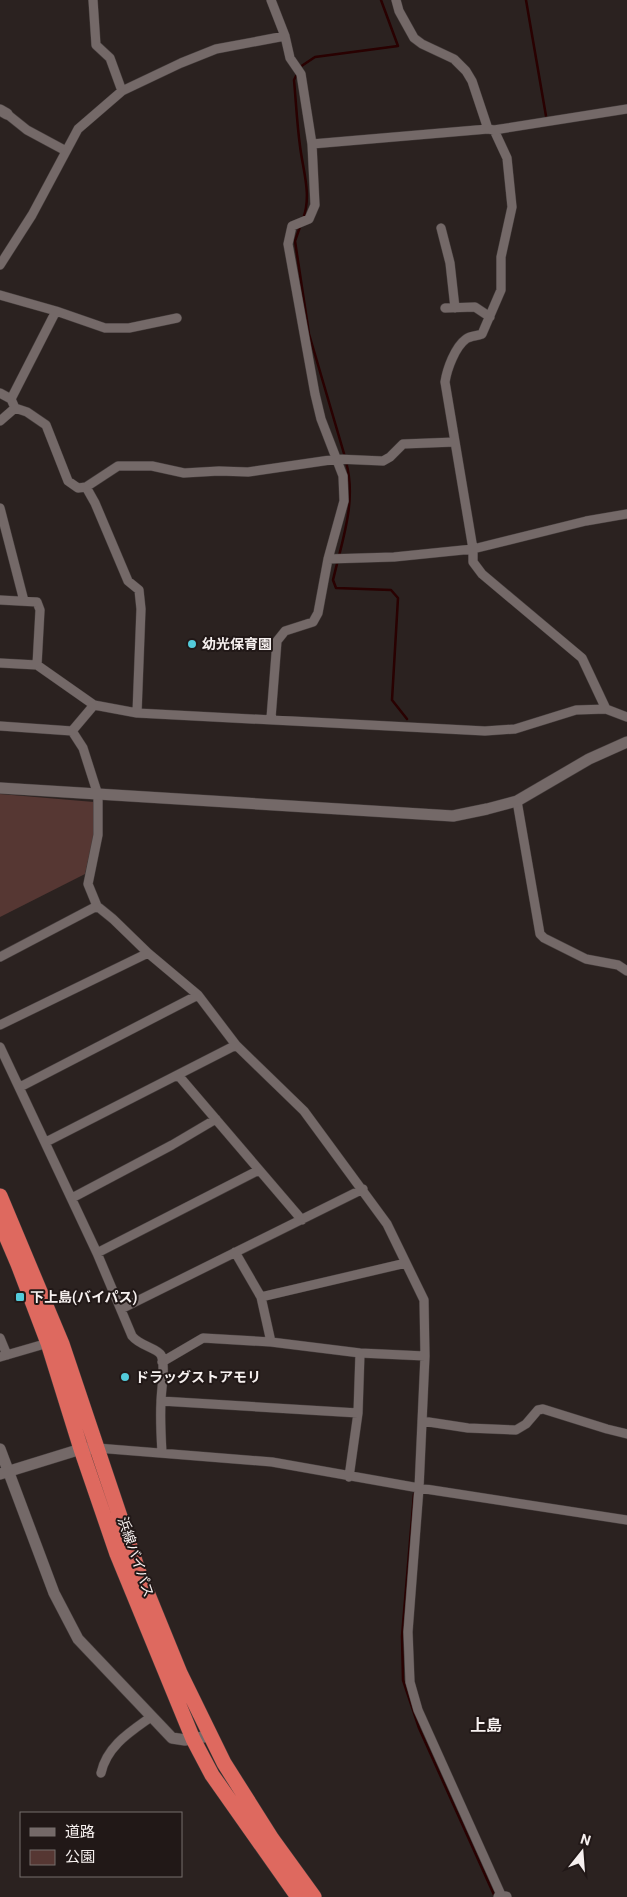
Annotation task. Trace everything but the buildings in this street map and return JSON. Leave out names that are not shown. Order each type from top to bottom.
[{"type":"highway","name":"浜線バイパス","points":[[0,1196],[55,1343],[98,1448],[138,1570],[180,1673],[224,1764],[256,1815],[314,1897]]},
{"type":"highway","name":"浜線バイパス","points":[[0,1222],[55,1343],[81,1449],[118,1554],[193,1739],[212,1775],[298,1897]]},
{"type":"street","points":[[93,0],[96,45],[110,58],[122,91]]},
{"type":"street","points":[[271,0],[285,36],[290,58],[301,74],[312,144],[315,205],[310,220],[292,226],[288,244],[317,402],[321,419],[343,476],[344,501],[328,559],[318,613],[313,622],[285,631],[278,641],[271,718]]},
{"type":"street","points":[[396,0],[399,11],[414,38],[422,44],[454,58],[466,71],[472,81],[491,130],[507,158],[512,207],[501,257],[501,290],[482,334],[467,338],[460,345],[448,368],[445,382],[474,562],[482,574],[582,658],[606,709]]},
{"type":"street","points":[[0,265],[36,207],[78,129],[122,91],[216,49],[285,36]]},
{"type":"street","points":[[312,144],[491,130],[627,109]]},
{"type":"street","points":[[3,112],[27,130],[66,151]]},
{"type":"street","points":[[441,228],[450,263],[455,308]]},
{"type":"street","points":[[0,295],[56,311],[105,328],[129,328],[177,318]]},
{"type":"street","points":[[445,308],[475,307],[490,317]]},
{"type":"street","points":[[0,421],[13,404],[56,311]]},
{"type":"street","points":[[0,393],[13,404],[46,425],[68,481],[78,488],[86,487],[118,466],[152,466],[184,473],[248,472],[337,459],[383,460],[390,457],[403,444],[455,442]]},
{"type":"street","points":[[86,487],[128,582],[139,590],[141,609],[137,713]]},
{"type":"street","points":[[0,508],[24,601]]},
{"type":"street","points":[[328,559],[394,557],[473,549],[586,521],[627,514]]},
{"type":"street","points":[[0,600],[37,602],[40,610],[37,665]]},
{"type":"street","points":[[0,663],[37,665],[94,705],[137,713],[271,718],[485,731],[515,729],[576,710],[606,709],[627,717]]},
{"type":"street","points":[[72,731],[94,705]]},
{"type":"street","points":[[0,726],[72,731]]},
{"type":"street","points":[[72,731],[83,748],[98,795],[98,835],[88,884],[97,906],[148,954],[198,995],[236,1045],[304,1111],[387,1224],[424,1300],[425,1356],[422,1421],[408,1632],[410,1682],[418,1710],[501,1897],[506,1897]]},
{"type":"street","points":[[0,788],[453,816],[517,801],[589,759],[627,742]]},
{"type":"street","points":[[517,801],[540,934],[544,938],[586,959],[618,965],[627,971]]},
{"type":"street","points":[[0,956],[97,906]]},
{"type":"street","points":[[0,1025],[148,954]]},
{"type":"street","points":[[20,1087],[198,995]]},
{"type":"street","points":[[46,1142],[236,1045]]},
{"type":"street","points":[[0,1047],[72,1198],[132,1336],[136,1342],[161,1354],[162,1453]]},
{"type":"street","points":[[178,1075],[302,1220]]},
{"type":"street","points":[[72,1198],[172,1145],[216,1119]]},
{"type":"street","points":[[97,1253],[259,1170]]},
{"type":"street","points":[[121,1309],[363,1189]]},
{"type":"street","points":[[235,1252],[261,1297],[272,1342]]},
{"type":"street","points":[[261,1297],[406,1263]]},
{"type":"street","points":[[0,1338],[3,1356],[55,1343]]},
{"type":"street","points":[[162,1362],[203,1338],[272,1342],[360,1353],[425,1356]]},
{"type":"street","points":[[349,1477],[358,1413],[360,1353]]},
{"type":"street","points":[[160,1401],[358,1413]]},
{"type":"street","points":[[422,1421],[468,1428],[516,1430],[526,1424],[538,1410],[543,1409],[627,1434]]},
{"type":"street","points":[[4,1472],[81,1449],[98,1448],[272,1462],[349,1477],[627,1520]]},
{"type":"street","points":[[0,1449],[4,1472],[54,1594],[78,1639],[172,1738],[185,1740],[209,1736]]},
{"type":"street","points":[[101,1773],[109,1752],[121,1739],[151,1716]]},
{"type":"green space","points":[[0,794],[94,802],[94,835],[85,874],[0,917]]},
{"type":"waterway","points":[[300,67],[315,57],[398,46],[381,0]]},
{"type":"waterway","points":[[526,0],[546,116]]},
{"type":"waterway","points":[[297,74],[294,80],[300,146],[307,192],[306,210],[303,219]]},
{"type":"waterway","points":[[301,224],[295,241],[309,334],[345,457]]},
{"type":"waterway","points":[[346,462],[350,491],[349,506],[333,580],[336,588],[391,590],[398,598],[392,700],[407,719]]},
{"type":"waterway","points":[[414,1494],[402,1636],[403,1680],[419,1728],[495,1897]]},
{"type":"place","name":"幼光保育園","points":[[192,644]]},
{"type":"place","name":"下上島(バイパス)","points":[[20,1297]]},
{"type":"place","name":"ドラッグストアモリ","points":[[125,1377]]},
{"type":"district","name":"上島","points":[[486,1725]]}]
